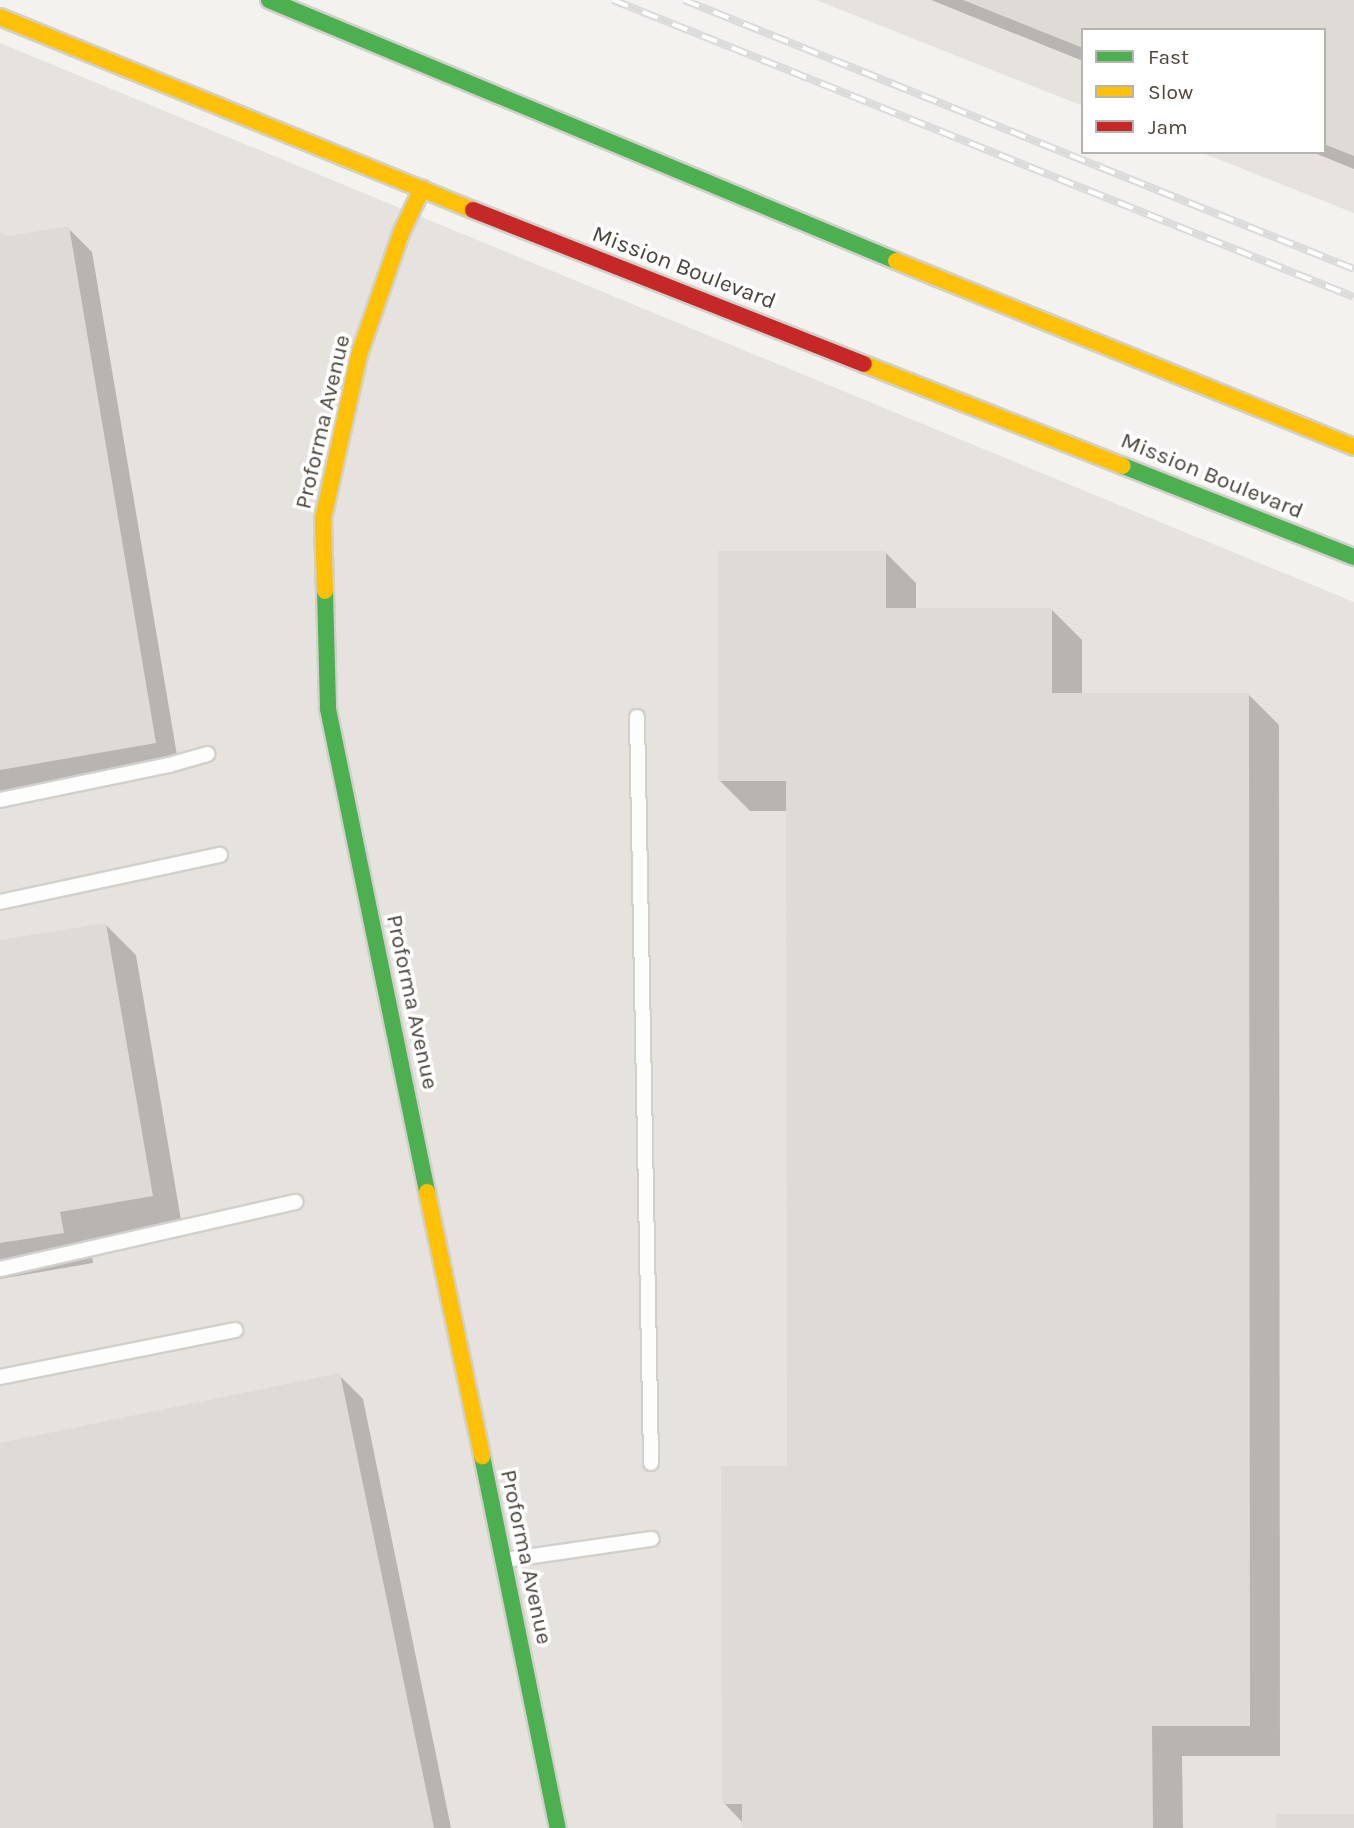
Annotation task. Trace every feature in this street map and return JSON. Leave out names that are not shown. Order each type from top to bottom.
[{"type":"main road","points":[[269,0],[396,51],[738,197],[1354,447]]},
{"type":"main road","name":"Mission Boulevard","points":[[0,17],[422,190],[1354,557]]},
{"type":"main road","name":"Proforma Avenue","points":[[422,190],[402,231],[359,355],[323,519],[328,709],[558,1828]]},
{"type":"lane","points":[[637,717],[651,1463]]},
{"type":"lane","points":[[0,800],[169,765],[207,754]]},
{"type":"lane","points":[[0,902],[220,855]]},
{"type":"lane","points":[[0,1269],[296,1202]]},
{"type":"lane","points":[[0,1377],[235,1330]]},
{"type":"lane","points":[[503,1561],[651,1539]]},
{"type":"shaded area","points":[[816,0],[1354,0],[1354,213],[1205,154],[1326,154],[1326,28],[1081,28],[1081,105]]},
{"type":"shaded area","points":[[0,43],[1354,602],[1354,1828],[0,1828]]},
{"type":"building","points":[[963,0],[1354,0],[1354,156],[1326,145],[1326,28],[1081,28],[1081,47]]},
{"type":"building","points":[[69,226],[156,743],[0,770],[0,233],[9,236]]},
{"type":"building","points":[[718,551],[886,551],[886,608],[1052,608],[1052,693],[1249,693],[1250,1726],[1152,1726],[1153,1828],[742,1828],[742,1804],[722,1804],[721,1466],[787,1466],[786,781],[718,781]]},
{"type":"building","points":[[106,923],[153,1196],[60,1212],[64,1233],[0,1243],[0,940]]},
{"type":"building","points":[[340,1373],[434,1828],[0,1828],[0,1443]]},
{"type":"building","points":[[1276,1814],[1354,1814],[1354,1828],[1276,1828]]},
{"type":"railway","points":[[613,0],[1354,297]]},
{"type":"railway","points":[[684,0],[1354,269]]},
{"type":"traffic: fast","points":[[269,0],[896,261]]},
{"type":"traffic: fast","points":[[1123,466],[1354,557]]},
{"type":"traffic: fast","points":[[325,591],[328,709],[427,1192]]},
{"type":"traffic: fast","points":[[482,1456],[558,1828]]},
{"type":"traffic: slow","points":[[0,17],[473,210]]},
{"type":"traffic: slow","points":[[325,591],[323,519],[359,355],[402,231],[422,189]]},
{"type":"traffic: slow","points":[[896,261],[1354,447]]},
{"type":"traffic: slow","points":[[864,364],[1123,466]]},
{"type":"traffic: slow","points":[[427,1192],[482,1456]]},
{"type":"traffic: jam","points":[[473,210],[864,364]]}]
